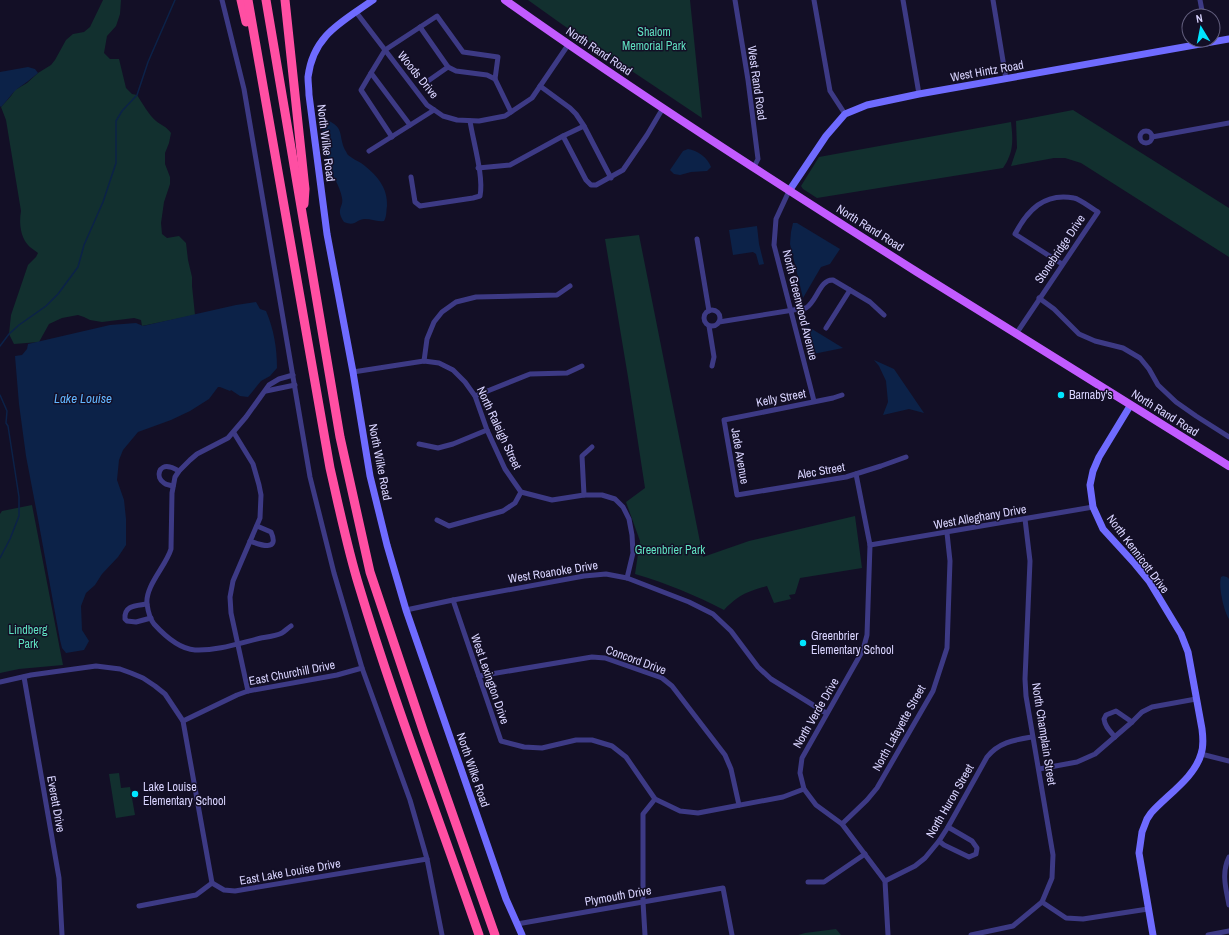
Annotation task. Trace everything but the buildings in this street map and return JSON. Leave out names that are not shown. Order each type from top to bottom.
[{"type":"highway","points":[[241,0],[269,120]]},
{"type":"highway","points":[[248,0],[330,468],[343,528],[389,680],[479,935]]},
{"type":"highway","points":[[266,0],[340,437],[370,572],[424,733],[495,935]]},
{"type":"highway","points":[[285,0],[305,189],[302,215]]},
{"type":"main road","name":"North Rand Road","points":[[505,0],[568,45],[790,191],[1130,406],[1229,466]]},
{"type":"street","points":[[222,0],[244,89],[310,477],[334,573],[362,668],[410,800],[427,859],[442,935]]},
{"type":"street","name":"North Wilke Road","points":[[373,0],[332,29],[321,41],[314,53],[308,77],[326,234],[353,372],[370,476],[387,545],[406,610],[506,899],[522,935]]},
{"type":"street","name":"West Rand Road","points":[[735,0],[748,80],[758,159],[754,167]]},
{"type":"street","points":[[814,0],[830,91],[845,114]]},
{"type":"street","points":[[903,0],[919,94]]},
{"type":"street","points":[[993,0],[1006,79]]},
{"type":"street","name":"Woods Drive","points":[[356,12],[427,105],[443,116],[457,120],[479,121],[505,116],[532,98],[568,45]]},
{"type":"street","points":[[392,136],[361,90],[385,50],[437,16],[463,52],[498,57],[495,79],[511,112]]},
{"type":"street","points":[[420,27],[448,67],[456,71],[487,75],[495,79]]},
{"type":"street","name":"West Hintz Road","points":[[790,191],[826,136],[845,114],[867,105],[919,94],[1181,46]]},
{"type":"street","points":[[428,81],[448,67]]},
{"type":"street","points":[[370,73],[410,125]]},
{"type":"street","points":[[540,86],[576,114],[584,126],[611,178]]},
{"type":"street","points":[[563,136],[586,180],[589,184],[596,186],[623,170],[663,108]]},
{"type":"street","points":[[369,151],[434,110]]},
{"type":"street","points":[[411,177],[415,202],[420,206],[480,196],[481,189],[470,121]]},
{"type":"street","points":[[1152,137],[1229,123]]},
{"type":"street","points":[[478,168],[510,165],[584,126]]},
{"type":"street","name":"North Greenwood Avenue","points":[[790,191],[776,219],[774,245],[814,401]]},
{"type":"street","name":"Stonebridge Drive","points":[[1016,334],[1098,212],[1074,198],[1061,197],[1043,200],[1022,222],[1015,234],[1062,264]]},
{"type":"street","points":[[697,239],[710,311]]},
{"type":"street","points":[[709,326],[716,325],[719,322],[806,308],[811,304],[825,282],[829,280],[833,280],[870,302],[884,315]]},
{"type":"street","points":[[424,361],[427,339],[434,322],[442,312],[456,302],[476,297],[557,295],[570,286]]},
{"type":"street","points":[[826,328],[850,290]]},
{"type":"street","name":"Stonebridge Drive","points":[[1039,298],[1054,309],[1079,334],[1095,342],[1123,348],[1140,358],[1149,369],[1158,385],[1176,402],[1229,437]]},
{"type":"street","points":[[712,366],[714,357],[709,326],[705,323],[704,319],[705,314],[710,311],[714,311],[720,317],[719,322]]},
{"type":"street","name":"North Raleigh Street","points":[[353,372],[424,361],[439,363],[453,370],[465,382],[475,396],[487,430],[505,469],[521,492]]},
{"type":"street","points":[[475,396],[530,374],[567,373],[582,366]]},
{"type":"street","points":[[292,626],[282,633],[238,644],[194,650],[182,646],[169,637],[154,623],[147,604],[148,595],[169,557],[171,548],[173,486],[178,471],[194,457],[228,438],[234,433],[270,385],[293,375]]},
{"type":"street","points":[[266,391],[295,385]]},
{"type":"street","name":"Kelly Street","points":[[724,420],[833,398],[842,394]]},
{"type":"street","name":"North Kennicott Drive","points":[[1130,406],[1099,457],[1093,471],[1090,485],[1093,507],[1103,529],[1135,564],[1148,581],[1181,634],[1188,652],[1203,741],[1201,754],[1194,770],[1147,819],[1140,839],[1139,852],[1153,935]]},
{"type":"street","name":"Jade Avenue","points":[[724,420],[737,495]]},
{"type":"street","points":[[418,444],[438,448],[453,444],[487,430]]},
{"type":"street","points":[[234,433],[253,464],[261,495],[260,518],[233,581],[230,597],[248,690]]},
{"type":"street","points":[[584,495],[582,456],[592,447]]},
{"type":"street","name":"Alec Street","points":[[737,495],[846,477],[906,457]]},
{"type":"street","points":[[173,486],[163,483],[159,476],[159,472],[161,469],[169,466],[178,471]]},
{"type":"street","name":"North Verde Drive","points":[[856,474],[870,545],[867,635],[863,650],[826,713],[802,758],[800,773],[804,789],[816,805],[842,824],[885,881]]},
{"type":"street","points":[[437,520],[449,526],[502,511],[516,503],[521,492],[552,500],[584,495],[602,495],[615,499],[624,507],[629,519],[632,534],[633,553],[627,578]]},
{"type":"street","name":"West Alleghany Drive","points":[[870,545],[1093,507]]},
{"type":"street","name":"North Champlain Street","points":[[1025,519],[1030,561],[1025,679],[1027,707],[1053,856],[1052,878],[1042,902]]},
{"type":"street","points":[[250,541],[265,546],[270,545],[274,539],[271,532],[257,526]]},
{"type":"street","name":"North Lafayette Street","points":[[842,824],[877,788],[933,691],[947,648],[950,561],[947,532]]},
{"type":"street","name":"West Roanoke Drive","points":[[406,610],[584,576],[606,574],[627,578],[689,602],[713,614],[731,631],[758,667],[771,679],[826,713]]},
{"type":"street","name":"West Lexington Drive","points":[[453,600],[501,741],[524,747],[542,748],[576,740],[592,740],[612,746],[626,757],[655,799],[680,811],[698,812],[783,797],[804,789]]},
{"type":"street","points":[[147,604],[127,608],[125,611],[125,619],[127,622],[136,622],[151,618]]},
{"type":"street","name":"Concord Drive","points":[[479,676],[592,656],[605,658],[662,678],[672,686],[725,756],[732,769],[738,804]]},
{"type":"street","points":[[0,682],[96,666],[120,669],[143,678],[165,694],[183,721],[212,883],[196,895],[139,906]]},
{"type":"street","name":"East Churchill Drive","points":[[183,721],[248,690],[337,675],[362,668]]},
{"type":"street","name":"Everett Drive","points":[[24,677],[59,878],[62,935]]},
{"type":"street","points":[[1039,769],[1077,762],[1095,754],[1142,712],[1152,707],[1196,699]]},
{"type":"street","points":[[1115,737],[1106,727],[1104,719],[1106,715],[1116,710],[1132,722]]},
{"type":"street","name":"North Huron Street","points":[[885,881],[915,866],[925,858],[939,841],[990,752],[1004,743],[1032,737]]},
{"type":"street","points":[[1201,754],[1229,761]]},
{"type":"street","points":[[645,935],[643,902],[643,814],[655,799]]},
{"type":"street","points":[[939,841],[968,857],[976,854],[977,848],[972,841],[948,827]]},
{"type":"street","points":[[808,882],[824,882],[865,854]]},
{"type":"street","points":[[1229,857],[1224,871],[1225,887],[1229,905]]},
{"type":"street","name":"East Lake Louise Drive","points":[[212,883],[224,890],[233,892],[427,859]]},
{"type":"street","points":[[885,881],[888,935]]},
{"type":"street","name":"Plymouth Drive","points":[[517,924],[723,888],[732,935]]},
{"type":"street","points":[[971,935],[1013,926],[1042,902],[1066,918],[1083,919],[1148,909]]},
{"type":"street","points":[[1208,935],[1229,931]]},
{"type":"green space","points":[[103,0],[121,0],[120,14],[116,26],[107,36],[104,53],[110,59],[119,59],[126,88],[132,94],[137,95],[153,118],[171,133],[165,153],[165,164],[170,177],[170,184],[164,202],[161,223],[162,234],[167,238],[179,236],[186,243],[192,277],[195,315],[142,326],[141,320],[134,318],[102,322],[90,320],[78,315],[62,318],[49,324],[39,342],[14,344],[9,334],[11,315],[28,265],[38,253],[29,246],[23,237],[20,224],[21,211],[6,120],[1,107],[15,90],[51,65],[66,40],[73,34],[84,32],[90,27]]},
{"type":"green space","name":"Shalom Memorial Park","points":[[528,0],[690,0],[702,118],[563,25]]},
{"type":"green space","points":[[1073,110],[1229,208],[1229,257],[1081,163],[1065,158],[1054,158],[1011,166],[1017,148],[1016,121]]},
{"type":"green space","points":[[1011,122],[1012,146],[1007,162],[1003,168],[817,198],[801,186],[819,157]]},
{"type":"green space","name":"Greenbrier Park","points":[[639,235],[703,557],[749,541],[855,516],[862,568],[800,578],[795,594],[789,595],[791,599],[774,603],[767,586],[760,588],[739,597],[724,610],[702,599],[658,581],[635,574],[640,541],[626,502],[645,488],[605,239]]},
{"type":"green space","name":"Lindberg Park","points":[[32,505],[63,665],[19,669],[0,673],[0,514],[2,511]]},
{"type":"green space","points":[[119,773],[121,788],[130,787],[135,815],[116,818],[109,774]]},
{"type":"green space","points":[[836,929],[841,935],[798,935],[805,933]]},
{"type":"water","points":[[28,67],[35,69],[38,73],[15,91],[1,107],[0,72]]},
{"type":"water","points":[[327,120],[339,129],[343,145],[348,155],[372,172],[383,187],[387,199],[384,221],[362,219],[351,224],[344,222],[341,218],[340,211],[342,198],[328,162],[327,149],[322,129],[322,122]]},
{"type":"water","points":[[688,149],[702,155],[711,167],[707,171],[691,172],[680,175],[674,174],[670,170],[683,151]]},
{"type":"water","points":[[793,223],[797,223],[840,249],[830,264],[821,267],[803,298],[790,244]]},
{"type":"water","points":[[757,226],[759,244],[764,264],[759,265],[756,254],[753,252],[733,255],[729,230]]},
{"type":"water","name":"Lake Louise","points":[[256,302],[260,309],[266,311],[271,325],[276,346],[277,368],[270,376],[261,381],[248,397],[240,396],[231,390],[218,387],[209,399],[190,411],[171,420],[138,432],[123,450],[119,460],[117,480],[124,500],[126,545],[118,557],[102,574],[95,585],[86,593],[81,606],[82,630],[89,641],[84,650],[66,653],[62,648],[60,640],[26,456],[19,404],[15,356],[22,355],[27,349],[28,344],[110,325],[136,323],[143,326],[236,305]]},
{"type":"water","points":[[807,326],[843,348],[813,354]]},
{"type":"water","points":[[874,360],[894,369],[924,413],[909,409],[883,415],[888,402],[886,381],[879,366]]},
{"type":"water","points":[[1223,576],[1229,579],[1229,619],[1225,611],[1221,592],[1220,581],[1221,577]]},
{"type":"waterway","points":[[0,346],[9,334],[19,325],[46,306],[58,294],[78,267],[84,245],[103,202],[116,163],[116,121],[122,111],[137,95],[148,62],[175,0]]},
{"type":"waterway","points":[[0,395],[7,411],[6,423],[8,426],[19,497],[19,516],[10,539],[0,558]]},
{"type":"place","name":"Barnaby's","points":[[1061,395]]},
{"type":"place","name":"Greenbrier Elementary School","points":[[803,643]]},
{"type":"place","name":"Lake Louise Elementary School","points":[[135,794]]}]
